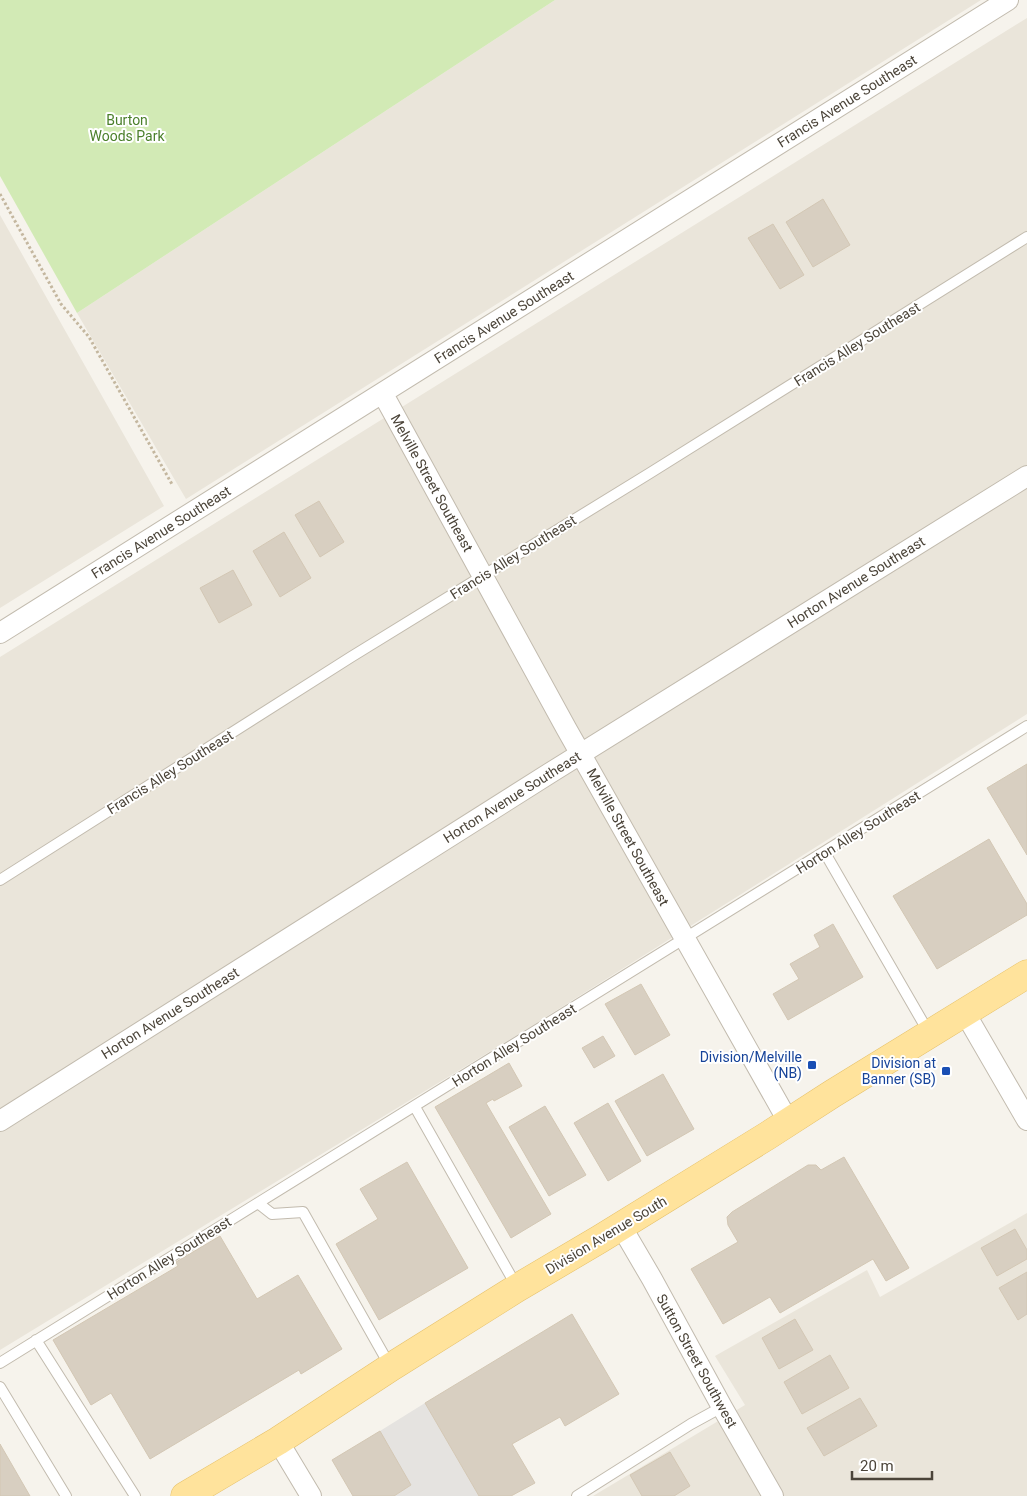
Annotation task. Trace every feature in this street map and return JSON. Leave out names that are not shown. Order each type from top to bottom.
[{"type":"main road","name":"Division Avenue South","points":[[185,1496],[278,1441],[391,1367],[1027,974]]},
{"type":"street","name":"Francis Avenue Southeast","points":[[0,633],[1008,0]]},
{"type":"street","name":"Melville Street Southeast","points":[[383,394],[581,754],[788,1121]]},
{"type":"street","name":"Horton Avenue Southeast","points":[[0,1121],[581,754],[1027,476]]},
{"type":"street","points":[[965,1013],[1027,1120]]},
{"type":"street","name":"Sutton Street Southwest","points":[[621,1226],[773,1496]]},
{"type":"street","points":[[278,1441],[311,1496]]},
{"type":"lane","name":"Francis Alley Southeast","points":[[0,880],[351,657],[1027,237]]},
{"type":"lane","name":"Horton Alley Southeast","points":[[0,1363],[1027,726]]},
{"type":"lane","points":[[825,853],[930,1034]]},
{"type":"lane","points":[[415,1107],[518,1288]]},
{"type":"lane","points":[[258,1203],[272,1214],[303,1212],[391,1367]]},
{"type":"lane","points":[[36,1340],[134,1496]]},
{"type":"lane","points":[[0,1387],[66,1496]]},
{"type":"lane","points":[[577,1496],[691,1424],[722,1407]]},
{"type":"path","points":[[0,194],[61,304],[89,337],[173,486]]},
{"type":"shaded area","points":[[555,0],[981,0],[186,499],[77,313]]},
{"type":"shaded area","points":[[1027,18],[1027,714],[530,1027],[0,1350],[0,657]]},
{"type":"shaded area","points":[[0,215],[164,506],[0,608]]},
{"type":"shaded area","points":[[1027,1213],[1027,1496],[593,1496],[745,1405],[715,1356],[867,1270],[880,1297]]},
{"type":"shaded area","points":[[425,1403],[479,1496],[394,1496],[411,1485],[380,1431]]},
{"type":"green space","name":"Burton Woods Park","points":[[0,0],[555,0],[77,313],[0,176]]},
{"type":"building","points":[[823,199],[850,245],[813,267],[786,222]]},
{"type":"building","points":[[773,224],[804,275],[780,289],[748,238]]},
{"type":"building","points":[[319,501],[344,542],[320,557],[295,515]]},
{"type":"building","points":[[284,532],[311,578],[280,597],[253,551]]},
{"type":"building","points":[[233,570],[252,605],[219,623],[200,588]]},
{"type":"building","points":[[1027,764],[1027,855],[987,788]]},
{"type":"building","points":[[989,839],[1027,904],[1027,915],[937,969],[893,896]]},
{"type":"building","points":[[833,924],[863,977],[788,1020],[773,994],[799,979],[790,964],[820,947],[814,935]]},
{"type":"building","points":[[641,984],[670,1035],[635,1055],[605,1004]]},
{"type":"building","points":[[603,1036],[615,1056],[594,1068],[582,1048]]},
{"type":"building","points":[[509,1063],[522,1086],[494,1101],[493,1099],[486,1103],[551,1214],[511,1238],[435,1107]]},
{"type":"building","points":[[663,1074],[694,1129],[647,1156],[615,1101]]},
{"type":"building","points":[[608,1103],[641,1161],[608,1181],[574,1123]]},
{"type":"building","points":[[545,1106],[586,1175],[549,1196],[509,1127]]},
{"type":"building","points":[[844,1157],[909,1268],[886,1281],[873,1259],[780,1313],[770,1297],[723,1324],[691,1269],[738,1242],[728,1225],[727,1217],[732,1212],[808,1165],[816,1165],[821,1170]]},
{"type":"building","points":[[407,1162],[468,1268],[379,1320],[336,1244],[378,1219],[360,1189]]},
{"type":"building","points":[[1015,1229],[1027,1250],[1027,1259],[997,1276],[981,1248]]},
{"type":"building","points":[[220,1236],[257,1299],[298,1275],[342,1349],[301,1374],[299,1370],[150,1459],[111,1393],[91,1405],[53,1340],[178,1266],[176,1262]]},
{"type":"building","points":[[1027,1272],[1027,1314],[1018,1320],[999,1288]]},
{"type":"building","points":[[572,1314],[619,1394],[565,1426],[560,1417],[512,1444],[535,1483],[511,1496],[479,1496],[425,1403]]},
{"type":"building","points":[[795,1319],[813,1350],[779,1369],[762,1338]]},
{"type":"building","points":[[830,1355],[849,1388],[802,1414],[784,1382]]},
{"type":"building","points":[[860,1398],[877,1426],[824,1456],[807,1428]]},
{"type":"building","points":[[380,1431],[411,1485],[394,1496],[353,1496],[332,1460]]},
{"type":"building","points":[[0,1444],[30,1496],[0,1496]]},
{"type":"building","points":[[670,1452],[690,1486],[674,1496],[642,1496],[630,1475]]},
{"type":"place","name":"Division/Melville (NB)","points":[[812,1065]]},
{"type":"place","name":"Division at Banner (SB)","points":[[946,1071]]}]
